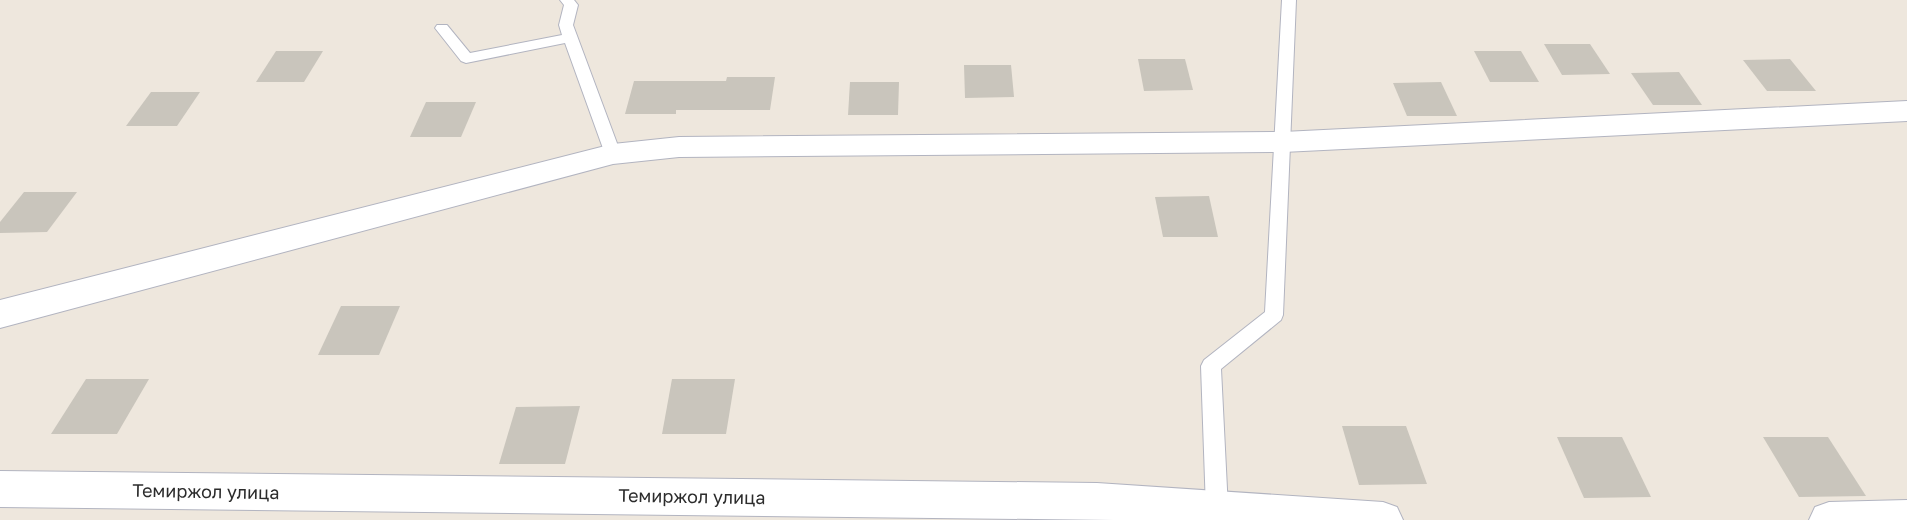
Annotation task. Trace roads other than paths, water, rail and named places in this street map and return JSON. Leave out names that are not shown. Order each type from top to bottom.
[{"type":"street","points":[[0,314],[613,154],[679,147],[1283,142],[1907,111]]},
{"type":"street","name":"Темиржол улица","points":[[0,489],[1097,501],[1383,520]]},
{"type":"street","points":[[1829,520],[1907,518]]},
{"type":"lane","points":[[567,0],[571,5],[566,25],[613,154]]},
{"type":"lane","points":[[1217,509],[1211,366],[1274,315],[1289,0]]},
{"type":"lane","points":[[442,28],[466,58],[570,38]]}]
